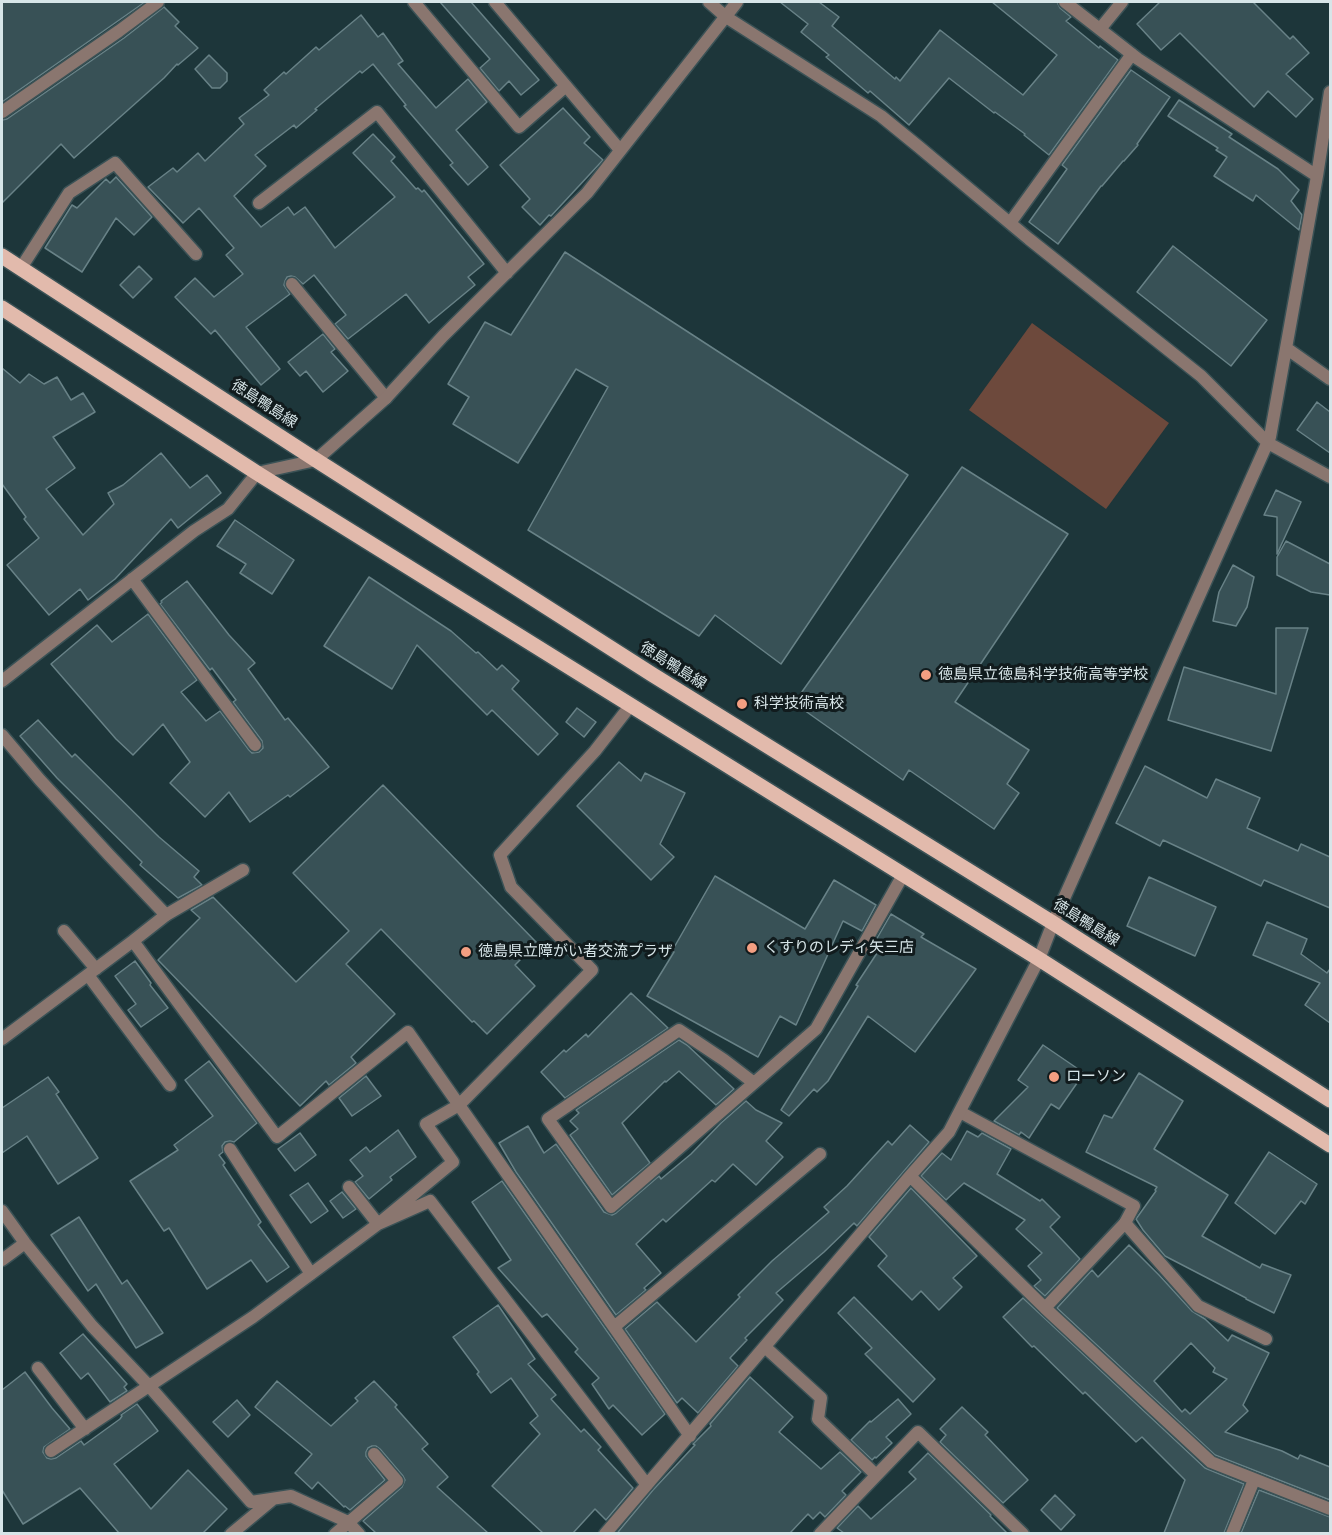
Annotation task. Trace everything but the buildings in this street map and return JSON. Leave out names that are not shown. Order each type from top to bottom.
[{"type":"main road","name":"徳島鴨島線","points":[[2,256],[653,675],[1053,923],[1330,1100]]},
{"type":"main road","points":[[2,308],[257,473],[1039,959],[1330,1145]]},
{"type":"street","points":[[2,112],[158,2]]},
{"type":"street","points":[[414,2],[519,127],[566,86]]},
{"type":"street","points":[[495,2],[620,150]]},
{"type":"street","points":[[709,2],[726,17],[881,116],[1201,376],[1268,442],[1330,477]]},
{"type":"street","points":[[2,681],[194,531],[228,509],[257,473],[316,460],[386,398],[443,336],[587,193],[737,2]]},
{"type":"street","points":[[1065,2],[1132,54],[1317,176]]},
{"type":"street","points":[[1100,29],[1122,2]]},
{"type":"street","points":[[1010,223],[1132,54]]},
{"type":"street","points":[[605,1533],[949,1132],[1039,959],[1270,437],[1330,92]]},
{"type":"street","points":[[259,203],[377,112],[507,273]]},
{"type":"street","points":[[1319,162],[1330,171]]},
{"type":"street","points":[[21,268],[69,193],[116,163],[196,254]]},
{"type":"street","points":[[292,284],[386,398]]},
{"type":"street","points":[[1286,348],[1330,379]]},
{"type":"street","points":[[132,579],[255,745]]},
{"type":"street","points":[[51,1451],[254,1317],[378,1224],[453,1162],[426,1124],[459,1105],[592,970],[511,887],[500,855],[595,751],[630,706]]},
{"type":"street","points":[[2,735],[40,780],[166,915]]},
{"type":"street","points":[[2,1039],[166,915],[243,870]]},
{"type":"street","points":[[754,1083],[679,1030],[548,1119],[611,1207],[754,1083],[816,1029],[903,875]]},
{"type":"street","points":[[64,931],[170,1085]]},
{"type":"street","points":[[133,941],[277,1137],[408,1032],[690,1436]]},
{"type":"street","points":[[960,1112],[1134,1206],[1125,1223],[1044,1308]]},
{"type":"street","points":[[230,1149],[312,1274]]},
{"type":"street","points":[[614,1327],[820,1154]]},
{"type":"street","points":[[910,1176],[1044,1308],[1211,1462],[1330,1509]]},
{"type":"street","points":[[349,1187],[378,1224]]},
{"type":"street","points":[[378,1224],[430,1201],[647,1485]]},
{"type":"street","points":[[2,1211],[92,1326],[149,1386],[251,1502],[291,1496],[348,1522],[358,1533]]},
{"type":"street","points":[[1125,1223],[1198,1306],[1266,1339]]},
{"type":"street","points":[[2,1260],[25,1243]]},
{"type":"street","points":[[765,1347],[821,1398],[818,1419],[876,1475]]},
{"type":"street","points":[[38,1368],[85,1429]]},
{"type":"street","points":[[820,1533],[918,1432],[1023,1533]]},
{"type":"street","points":[[335,1533],[397,1482],[374,1454]]},
{"type":"street","points":[[1232,1533],[1254,1480]]},
{"type":"street","points":[[231,1533],[273,1498]]},
{"type":"shaded area","points":[[1032,323],[1169,423],[1106,509],[969,410]]},
{"type":"place","name":"徳島県立徳島科学技術高等学校","points":[[926,675]]},
{"type":"place","name":"科学技術高校","points":[[742,704]]},
{"type":"place","name":"くすりのレディ矢三店","points":[[752,948]]},
{"type":"place","name":"徳島県立障がい者交流プラザ","points":[[466,952]]},
{"type":"place","name":"ローソン","points":[[1054,1077]]}]
